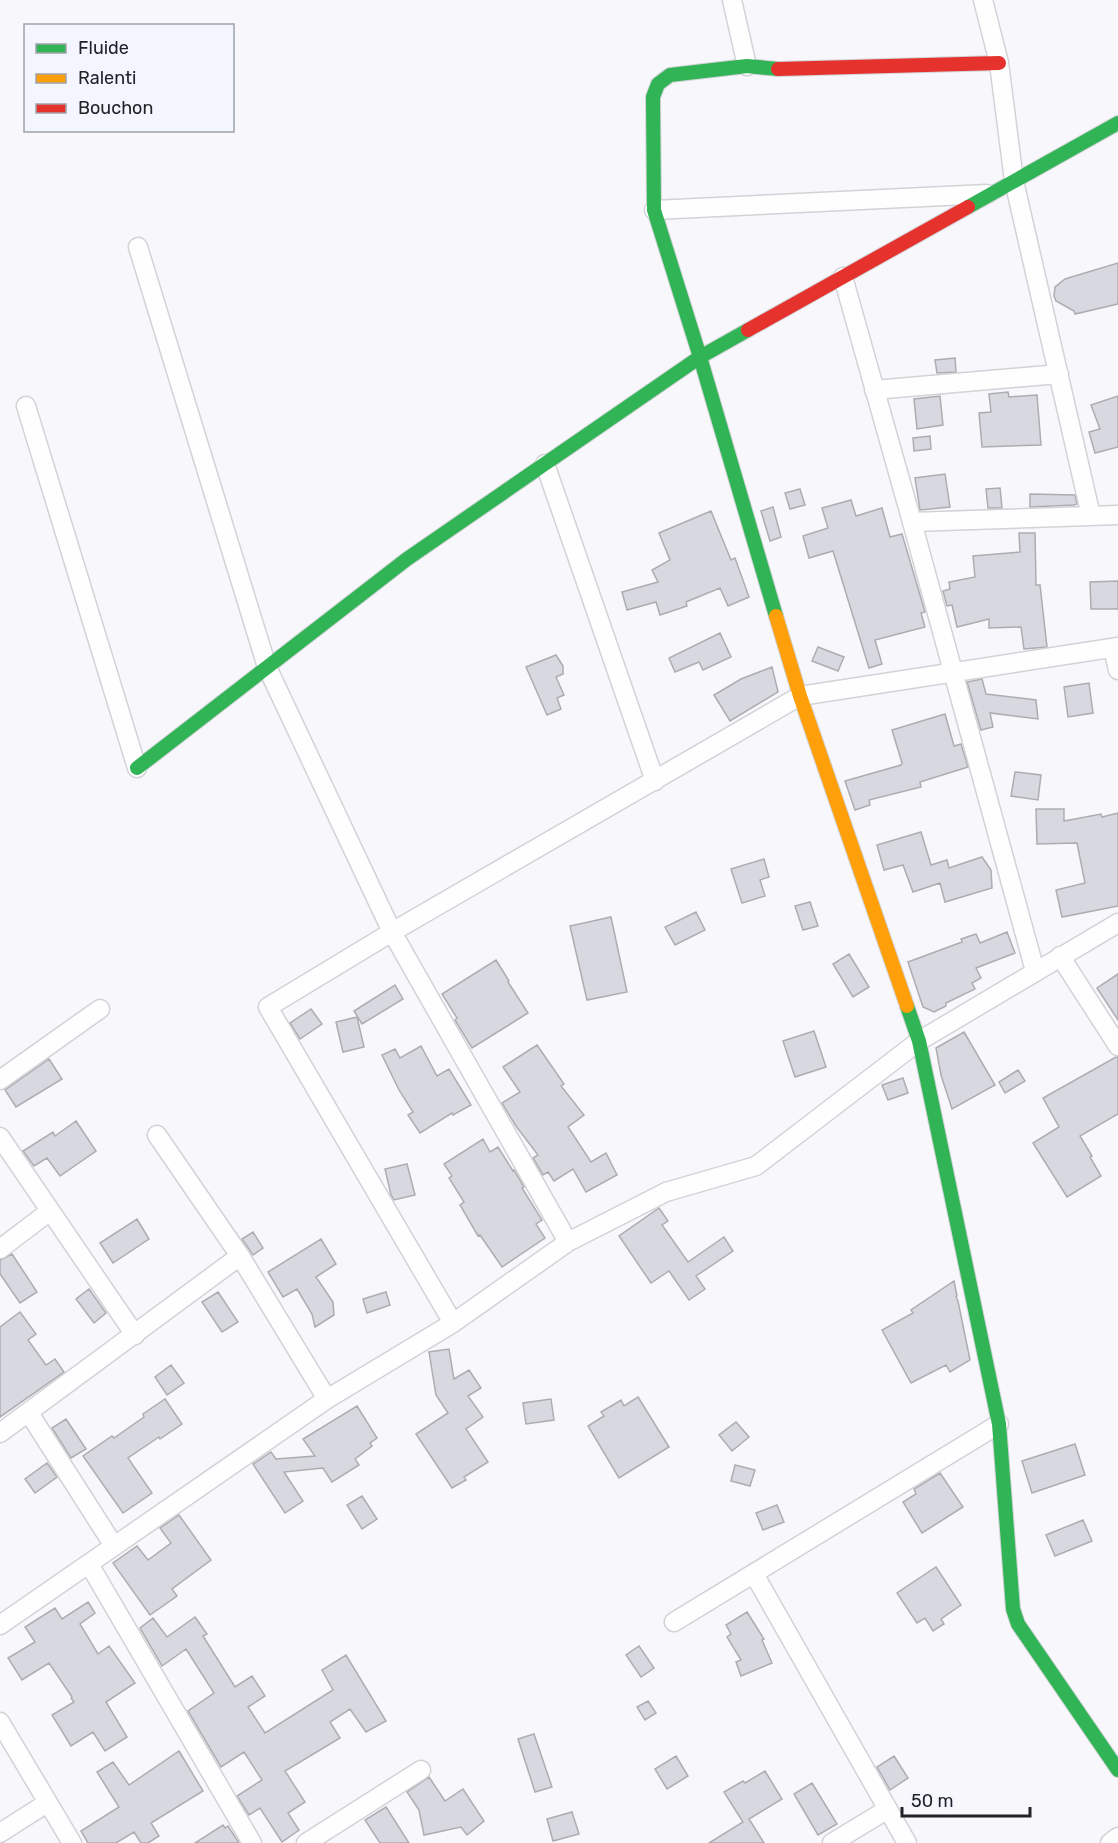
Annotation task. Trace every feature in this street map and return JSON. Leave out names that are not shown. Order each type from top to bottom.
[{"type":"street","points":[[732,0],[747,66]]},
{"type":"street","points":[[983,0],[999,63],[1014,181],[1091,516]]},
{"type":"street","points":[[999,63],[770,69],[747,66],[670,75],[658,84],[652,97],[654,210],[800,696],[919,1041],[999,1424],[1011,1596],[1018,1624],[1118,1770]]},
{"type":"street","points":[[26,406],[137,768],[407,559],[700,357],[1118,123]]},
{"type":"street","points":[[654,210],[991,194]]},
{"type":"street","points":[[138,248],[267,667],[392,932],[568,1242]]},
{"type":"street","points":[[843,277],[1035,971]]},
{"type":"street","points":[[874,390],[1059,374]]},
{"type":"street","points":[[545,464],[655,781]]},
{"type":"street","points":[[912,522],[1118,515]]},
{"type":"street","points":[[453,1323],[268,1007],[392,932],[800,696],[1115,648],[1118,670]]},
{"type":"street","points":[[0,1625],[327,1400],[453,1323],[568,1242],[666,1192],[756,1166],[919,1041],[1118,922]]},
{"type":"street","points":[[1060,956],[1118,1046]]},
{"type":"street","points":[[0,1080],[100,1008]]},
{"type":"street","points":[[157,1135],[240,1257],[327,1400]]},
{"type":"street","points":[[0,1137],[135,1335]]},
{"type":"street","points":[[0,1249],[50,1211]]},
{"type":"street","points":[[0,1433],[240,1257]]},
{"type":"street","points":[[29,1413],[114,1546]]},
{"type":"street","points":[[674,1622],[999,1424]]},
{"type":"street","points":[[89,1564],[252,1843]]},
{"type":"street","points":[[754,1574],[907,1843]]},
{"type":"street","points":[[0,1722],[72,1843]]},
{"type":"street","points":[[306,1843],[421,1770]]},
{"type":"street","points":[[0,1833],[47,1803]]},
{"type":"street","points":[[832,1843],[888,1809]]},
{"type":"street","points":[[1110,1843],[1118,1837]]},
{"type":"building","points":[[1118,263],[1118,304],[1075,314],[1074,311],[1056,301],[1055,287],[1065,279]]},
{"type":"building","points":[[955,358],[956,372],[937,373],[935,360]]},
{"type":"building","points":[[1008,392],[1009,397],[1037,395],[1041,445],[982,447],[979,413],[991,412],[989,394]]},
{"type":"building","points":[[940,396],[943,425],[917,429],[914,399]]},
{"type":"building","points":[[1118,396],[1118,447],[1095,453],[1089,432],[1100,429],[1091,405]]},
{"type":"building","points":[[930,436],[931,449],[914,451],[913,438]]},
{"type":"building","points":[[945,474],[950,507],[920,510],[915,478]]},
{"type":"building","points":[[1000,488],[1002,508],[988,508],[986,489]]},
{"type":"building","points":[[800,489],[805,505],[790,509],[785,493]]},
{"type":"building","points":[[1030,494],[1075,495],[1077,504],[1030,507]]},
{"type":"building","points":[[851,500],[856,516],[882,508],[890,537],[902,534],[925,612],[921,613],[925,627],[875,640],[882,664],[869,668],[833,551],[809,558],[803,536],[828,528],[822,508]]},
{"type":"building","points":[[773,507],[781,537],[770,541],[761,511]]},
{"type":"building","points":[[711,511],[731,560],[735,558],[749,597],[728,606],[720,588],[686,602],[687,606],[660,615],[656,602],[627,610],[622,592],[658,582],[652,570],[670,560],[659,533]]},
{"type":"building","points":[[1019,533],[1035,533],[1036,585],[1040,585],[1047,647],[1024,649],[1021,627],[989,628],[989,619],[957,627],[952,605],[947,606],[943,591],[950,589],[949,582],[975,577],[973,556],[1020,552]]},
{"type":"building","points":[[1118,581],[1118,609],[1091,609],[1090,582]]},
{"type":"building","points":[[720,633],[731,657],[703,670],[699,662],[675,672],[669,658]]},
{"type":"building","points":[[818,647],[844,657],[838,671],[812,661]]},
{"type":"building","points":[[556,655],[563,666],[563,674],[556,677],[564,695],[557,698],[561,709],[547,715],[526,667]]},
{"type":"building","points":[[772,667],[778,692],[730,721],[714,695],[741,679]]},
{"type":"building","points":[[982,679],[986,694],[1036,700],[1038,719],[990,713],[993,727],[981,730],[967,682]]},
{"type":"building","points":[[1089,683],[1093,713],[1068,717],[1064,687]]},
{"type":"building","points":[[945,714],[954,746],[961,744],[968,767],[920,782],[921,787],[869,800],[870,805],[855,810],[845,781],[902,763],[892,730]]},
{"type":"building","points":[[1015,772],[1041,775],[1038,800],[1011,796]]},
{"type":"building","points":[[1036,809],[1064,809],[1064,821],[1118,813],[1118,906],[1062,917],[1056,890],[1085,883],[1077,843],[1037,844]]},
{"type":"building","points":[[921,832],[931,865],[947,860],[949,868],[982,857],[991,870],[992,888],[945,902],[940,883],[913,892],[903,865],[884,870],[877,845]]},
{"type":"building","points":[[764,859],[769,877],[760,880],[765,896],[742,903],[731,869]]},
{"type":"building","points":[[810,902],[818,926],[803,930],[795,906]]},
{"type":"building","points":[[696,912],[705,930],[675,945],[665,927]]},
{"type":"building","points":[[611,917],[627,992],[587,1000],[570,926]]},
{"type":"building","points":[[1007,932],[1015,953],[976,968],[981,978],[972,983],[975,989],[946,1003],[946,1006],[934,1012],[923,1007],[908,962],[962,942],[961,939],[976,934],[980,943]]},
{"type":"building","points":[[849,954],[869,987],[853,997],[833,964]]},
{"type":"building","points":[[496,960],[528,1013],[472,1048],[442,994]]},
{"type":"building","points":[[1118,974],[1118,1020],[1097,988]]},
{"type":"building","points":[[395,985],[403,999],[362,1024],[354,1011]]},
{"type":"building","points":[[311,1009],[322,1024],[300,1039],[290,1023]]},
{"type":"building","points":[[357,1017],[364,1047],[343,1052],[336,1022]]},
{"type":"building","points":[[814,1031],[826,1067],[795,1077],[783,1041]]},
{"type":"building","points":[[964,1032],[995,1085],[952,1109],[941,1075],[936,1048]]},
{"type":"building","points":[[537,1045],[564,1084],[561,1086],[584,1115],[568,1127],[591,1162],[606,1153],[617,1175],[586,1192],[573,1169],[554,1181],[548,1172],[543,1175],[533,1158],[538,1155],[502,1103],[520,1092],[503,1067]]},
{"type":"building","points":[[421,1046],[437,1076],[449,1069],[471,1105],[453,1115],[452,1113],[420,1133],[408,1115],[413,1112],[382,1055],[395,1049],[400,1058]]},
{"type":"building","points":[[1118,1057],[1118,1114],[1080,1136],[1101,1176],[1067,1197],[1033,1143],[1059,1127],[1043,1098]]},
{"type":"building","points":[[49,1059],[62,1079],[16,1107],[5,1090]]},
{"type":"building","points":[[1018,1070],[1025,1081],[1005,1093],[999,1082]]},
{"type":"building","points":[[903,1078],[908,1093],[888,1100],[882,1085]]},
{"type":"building","points":[[76,1121],[96,1151],[60,1176],[47,1158],[34,1166],[23,1151],[53,1132],[55,1136]]},
{"type":"building","points":[[483,1139],[490,1152],[498,1147],[514,1170],[524,1187],[522,1188],[542,1220],[536,1224],[545,1238],[502,1267],[480,1235],[478,1236],[460,1205],[464,1202],[449,1178],[452,1176],[444,1164]]},
{"type":"building","points":[[407,1164],[415,1195],[394,1200],[385,1169]]},
{"type":"building","points":[[659,1208],[668,1221],[662,1225],[688,1262],[724,1237],[733,1251],[696,1276],[705,1289],[689,1300],[669,1271],[651,1283],[619,1236]]},
{"type":"building","points":[[137,1219],[149,1239],[113,1263],[100,1243]]},
{"type":"building","points":[[253,1232],[263,1248],[253,1255],[242,1239]]},
{"type":"building","points":[[321,1239],[336,1264],[316,1277],[333,1302],[334,1315],[315,1327],[312,1314],[297,1289],[283,1297],[268,1272]]},
{"type":"building","points":[[12,1254],[37,1292],[20,1303],[0,1274],[0,1260]]},
{"type":"building","points":[[954,1281],[970,1360],[950,1372],[946,1365],[911,1383],[882,1330],[913,1313],[911,1310]]},
{"type":"building","points":[[89,1289],[106,1313],[94,1323],[76,1299]]},
{"type":"building","points":[[218,1292],[238,1322],[222,1332],[202,1302]]},
{"type":"building","points":[[386,1292],[390,1305],[367,1313],[363,1299]]},
{"type":"building","points":[[20,1312],[36,1334],[28,1340],[46,1365],[55,1359],[64,1372],[0,1417],[0,1327]]},
{"type":"building","points":[[449,1349],[454,1379],[469,1370],[481,1388],[468,1396],[483,1417],[466,1429],[488,1462],[464,1477],[466,1480],[452,1488],[416,1434],[448,1413],[436,1395],[429,1352]]},
{"type":"building","points":[[171,1365],[184,1383],[167,1395],[155,1377]]},
{"type":"building","points":[[638,1397],[669,1447],[619,1478],[588,1426],[604,1416],[601,1412],[621,1400],[624,1406]]},
{"type":"building","points":[[165,1399],[182,1424],[128,1458],[152,1493],[123,1513],[83,1456],[112,1436],[114,1438]]},
{"type":"building","points":[[551,1399],[554,1420],[526,1424],[523,1403]]},
{"type":"building","points":[[357,1406],[377,1438],[370,1443],[372,1446],[355,1459],[359,1465],[332,1482],[323,1468],[284,1472],[303,1501],[285,1513],[253,1464],[271,1452],[276,1459],[315,1456],[303,1439]]},
{"type":"building","points":[[66,1419],[86,1449],[71,1458],[52,1428]]},
{"type":"building","points":[[736,1422],[749,1437],[732,1451],[719,1435]]},
{"type":"building","points":[[1075,1444],[1085,1475],[1032,1493],[1022,1461]]},
{"type":"building","points":[[47,1463],[57,1477],[35,1493],[25,1479]]},
{"type":"building","points":[[735,1465],[755,1470],[750,1486],[731,1481]]},
{"type":"building","points":[[940,1473],[963,1507],[922,1533],[903,1502],[916,1494],[914,1489]]},
{"type":"building","points":[[362,1496],[377,1519],[362,1529],[347,1505]]},
{"type":"building","points":[[777,1505],[784,1522],[763,1530],[756,1513]]},
{"type":"building","points":[[179,1515],[211,1560],[172,1589],[177,1596],[150,1615],[113,1563],[137,1546],[148,1560],[171,1543],[160,1528]]},
{"type":"building","points":[[1083,1520],[1092,1541],[1055,1556],[1046,1535]]},
{"type":"building","points":[[936,1567],[961,1605],[941,1619],[944,1624],[933,1631],[925,1618],[917,1623],[897,1593]]},
{"type":"building","points":[[88,1602],[95,1613],[80,1624],[98,1654],[109,1646],[135,1683],[106,1702],[127,1737],[105,1751],[93,1732],[71,1746],[52,1715],[74,1702],[49,1663],[22,1680],[8,1658],[35,1642],[25,1627],[55,1608],[62,1619]]},
{"type":"building","points":[[747,1612],[764,1639],[762,1640],[772,1663],[741,1676],[736,1662],[741,1660],[727,1637],[731,1634],[726,1625]]},
{"type":"building","points":[[195,1617],[207,1634],[203,1636],[235,1687],[252,1676],[265,1696],[248,1707],[265,1733],[333,1690],[322,1670],[346,1655],[386,1721],[366,1732],[350,1709],[330,1722],[340,1738],[285,1771],[305,1802],[288,1813],[299,1830],[282,1842],[260,1808],[249,1815],[237,1796],[262,1780],[244,1752],[221,1767],[188,1711],[214,1693],[186,1649],[162,1666],[140,1628],[153,1618],[167,1637]]},
{"type":"building","points":[[639,1646],[654,1668],[641,1677],[626,1655]]},
{"type":"building","points":[[648,1701],[656,1713],[645,1720],[637,1707]]},
{"type":"building","points":[[534,1734],[552,1787],[535,1792],[518,1739]]},
{"type":"building","points":[[179,1751],[203,1791],[151,1823],[159,1836],[148,1843],[141,1843],[134,1832],[116,1843],[88,1843],[81,1831],[119,1807],[97,1772],[113,1762],[129,1785]]},
{"type":"building","points":[[676,1756],[688,1776],[667,1789],[655,1769]]},
{"type":"building","points":[[894,1756],[908,1778],[890,1790],[877,1767]]},
{"type":"building","points":[[765,1771],[782,1799],[749,1819],[764,1843],[709,1843],[743,1822],[724,1792]]},
{"type":"building","points":[[429,1777],[445,1801],[463,1789],[484,1821],[467,1835],[461,1827],[424,1835],[419,1810],[407,1792]]},
{"type":"building","points":[[812,1783],[837,1824],[818,1835],[794,1794]]},
{"type":"building","points":[[386,1807],[409,1843],[380,1843],[365,1820]]},
{"type":"building","points":[[572,1812],[579,1834],[553,1841],[547,1819]]},
{"type":"building","points":[[223,1825],[225,1828],[228,1826],[239,1843],[195,1843]]},
{"type":"traffic: fast","points":[[776,616],[654,210],[653,97],[658,84],[670,75],[747,66],[778,69]]},
{"type":"traffic: fast","points":[[968,207],[1118,123]]},
{"type":"traffic: fast","points":[[137,768],[407,559],[700,357],[748,330]]},
{"type":"traffic: fast","points":[[907,1006],[919,1041],[999,1424],[1013,1609],[1018,1624],[1118,1770]]},
{"type":"traffic: slow","points":[[776,616],[800,696],[907,1006]]},
{"type":"traffic: jam","points":[[778,69],[999,63]]},
{"type":"traffic: jam","points":[[748,330],[968,207]]}]
